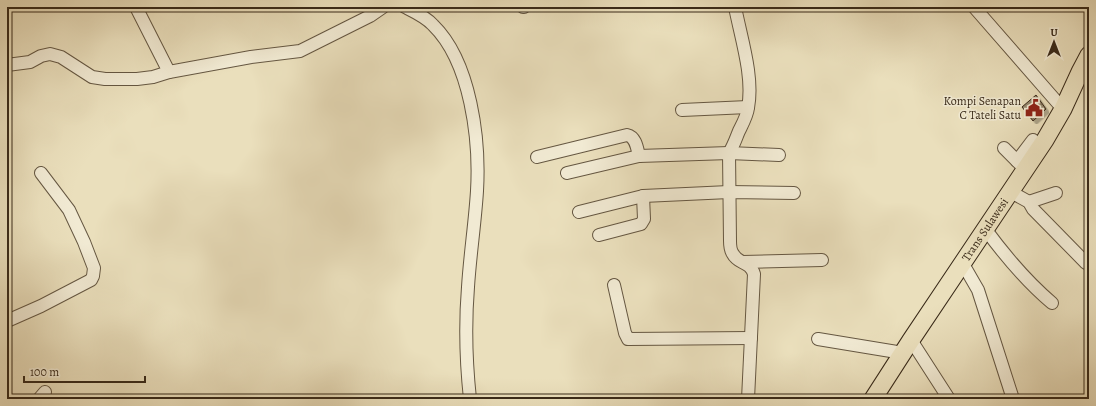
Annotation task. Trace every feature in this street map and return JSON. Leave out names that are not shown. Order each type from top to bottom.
[{"type":"highway","name":"Trans Sulawesi","points":[[873,399],[1011,192],[1022,165],[1063,109],[1089,55]]},
{"type":"street","points":[[136,7],[169,72]]},
{"type":"street","points":[[7,65],[30,62],[41,56],[50,54],[62,57],[88,76],[96,78],[136,79],[153,77],[169,72],[251,57],[300,51],[370,16],[383,7]]},
{"type":"street","points":[[405,7],[433,24],[447,41],[456,58],[471,104],[478,172],[468,287],[466,361],[470,399]]},
{"type":"street","points":[[735,7],[749,80],[748,108],[735,144],[729,153],[730,241],[732,253],[738,260],[750,266],[754,274],[748,399]]},
{"type":"street","points":[[974,7],[1063,109]]},
{"type":"street","points":[[682,110],[748,108]]},
{"type":"street","points":[[537,157],[626,135],[631,136],[635,141],[640,156]]},
{"type":"street","points":[[1004,148],[1022,165],[1033,140]]},
{"type":"street","points":[[567,173],[640,156],[729,153],[779,155]]},
{"type":"street","points":[[8,319],[41,306],[91,280],[93,276],[94,268],[69,210],[41,173]]},
{"type":"street","points":[[579,212],[643,196],[729,192],[794,193]]},
{"type":"street","points":[[1011,192],[1028,202],[1086,263]]},
{"type":"street","points":[[1028,202],[1056,193]]},
{"type":"street","points":[[599,236],[641,224],[644,219],[643,196]]},
{"type":"street","points":[[986,230],[1004,255],[1033,287],[1052,303]]},
{"type":"street","points":[[743,262],[822,260]]},
{"type":"street","points":[[963,264],[978,290],[1013,399]]},
{"type":"street","points":[[614,285],[624,333],[628,339],[751,338]]},
{"type":"street","points":[[818,339],[907,346],[949,399]]},
{"type":"building","name":"Kompi Senapan C Tateli Satu","points":[[1036,95],[1046,109],[1033,121],[1022,107]]},
{"type":"place","name":"Kompi Senapan C Tateli Satu","points":[[1034,108]]}]
